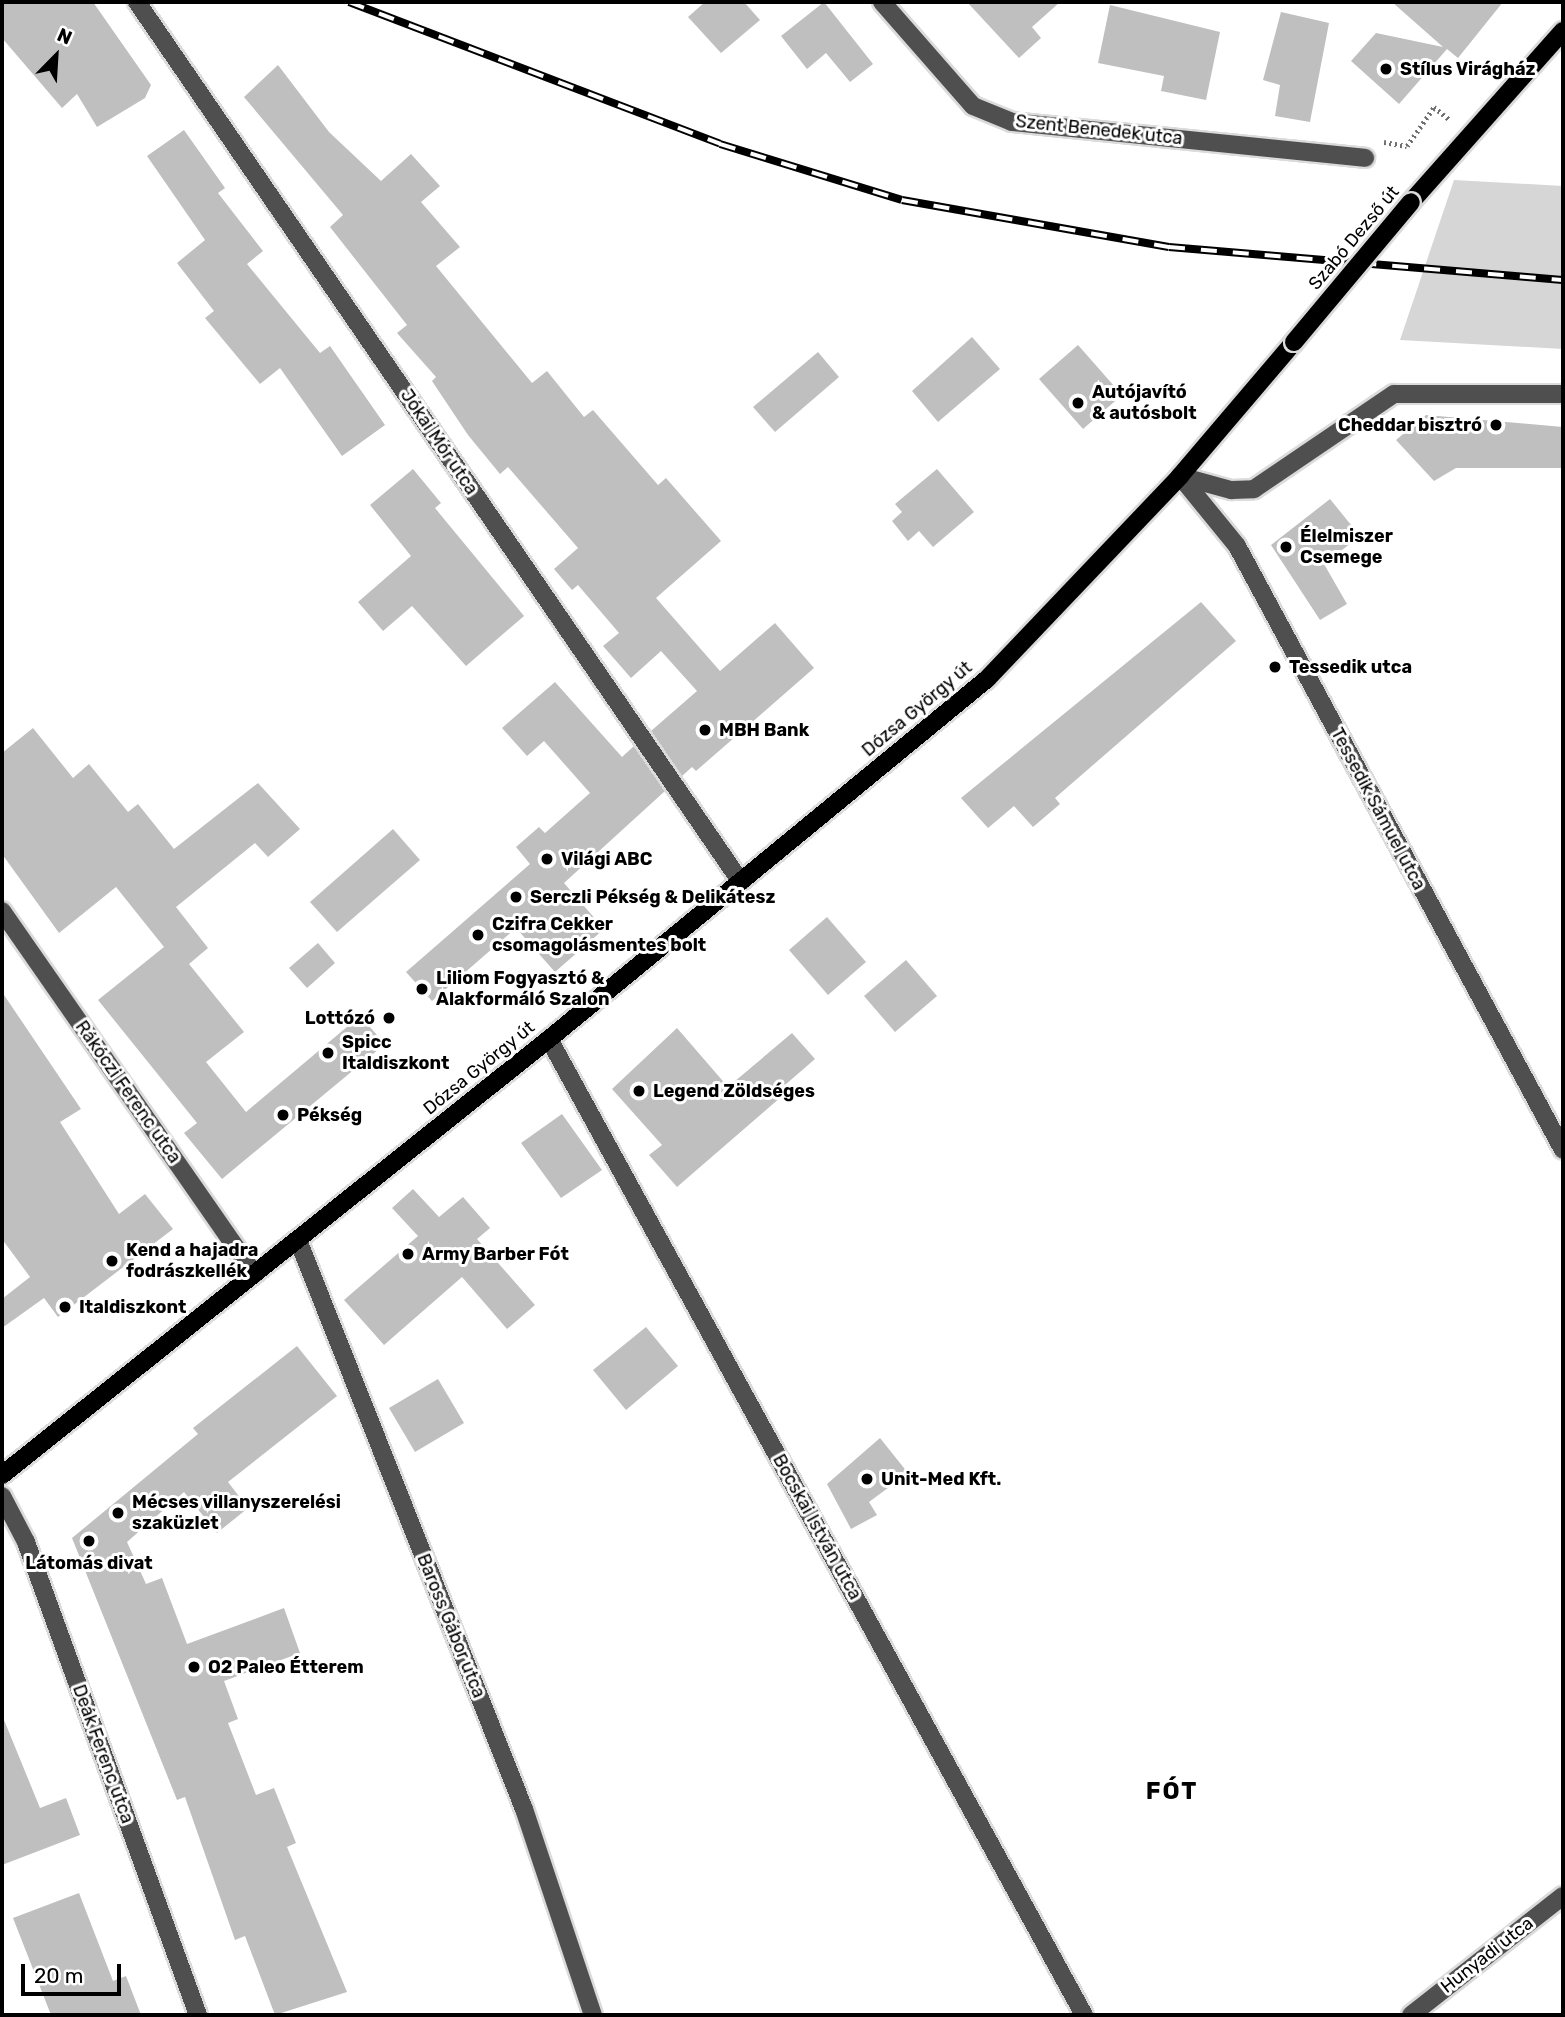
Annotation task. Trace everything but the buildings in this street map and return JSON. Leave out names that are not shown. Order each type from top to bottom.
[{"type":"main road","name":"Szabó Dezső út","points":[[1181,476],[1411,202],[1563,31]]},
{"type":"main road","name":"Dózsa György út","points":[[2,1475],[550,1039],[986,679],[1181,476]]},
{"type":"street","name":"Jókai Mór utca","points":[[137,2],[741,882]]},
{"type":"street","name":"Szent Benedek utca","points":[[882,2],[973,106],[1012,122],[1365,158]]},
{"type":"street","points":[[1181,476],[1218,488],[1254,489],[1394,394],[1563,394]]},
{"type":"street","name":"Tessedik Sámuel utca","points":[[1181,476],[1237,546],[1563,1150]]},
{"type":"street","name":"Rákóczi Ferenc utca","points":[[2,911],[254,1274]]},
{"type":"street","name":"Bocskai István utca","points":[[550,1039],[1084,2015]]},
{"type":"street","name":"Baross Gábor utca","points":[[298,1240],[524,1809],[593,2015]]},
{"type":"street","name":"Deák Ferenc utca","points":[[2,1496],[26,1542],[198,2015]]},
{"type":"street","name":"Hunyadi utca","points":[[1411,2015],[1563,1896]]},
{"type":"path","points":[[1365,158],[1382,142],[1407,146],[1434,107],[1470,137]]},
{"type":"shaded area","points":[[1454,180],[1563,186],[1563,349],[1400,340]]},
{"type":"railway","points":[[349,2],[720,144],[902,200],[1169,247],[1563,280]]},
{"type":"place","name":"Stílus Virágház","points":[[1386,69]]},
{"type":"place","name":"Autójavító & autósbolt","points":[[1078,403]]},
{"type":"place","name":"Cheddar bisztró","points":[[1496,425]]},
{"type":"place","name":"Élelmiszer Csemege","points":[[1286,547]]},
{"type":"place","name":"Tessedik utca","points":[[1275,667]]},
{"type":"place","name":"MBH Bank","points":[[705,730]]},
{"type":"place","name":"Világi ABC","points":[[547,859]]},
{"type":"place","name":"Serczli Pékség & Delikátesz","points":[[516,897]]},
{"type":"place","name":"Czifra Cekker csomagolásmentes bolt","points":[[478,935]]},
{"type":"place","name":"Liliom Fogyasztó & Alakformáló Szalon","points":[[422,989]]},
{"type":"place","name":"Lottózó","points":[[389,1018]]},
{"type":"place","name":"Spicc Italdiszkont","points":[[328,1053]]},
{"type":"place","name":"Legend Zöldséges","points":[[639,1091]]},
{"type":"place","name":"Pékség","points":[[283,1115]]},
{"type":"place","name":"Army Barber Fót","points":[[408,1254]]},
{"type":"place","name":"Kend a hajadra fodrászkellék","points":[[112,1261]]},
{"type":"place","name":"Italdiszkont","points":[[65,1307]]},
{"type":"place","name":"Unit-Med Kft.","points":[[867,1479]]},
{"type":"place","name":"Mécses villanyszerelési szaküzlet","points":[[118,1513]]},
{"type":"place","name":"Látomás divat","points":[[89,1541]]},
{"type":"place","name":"O2 Paleo Étterem","points":[[194,1667]]},
{"type":"district","name":"FÓT","points":[[1172,1792]]}]
